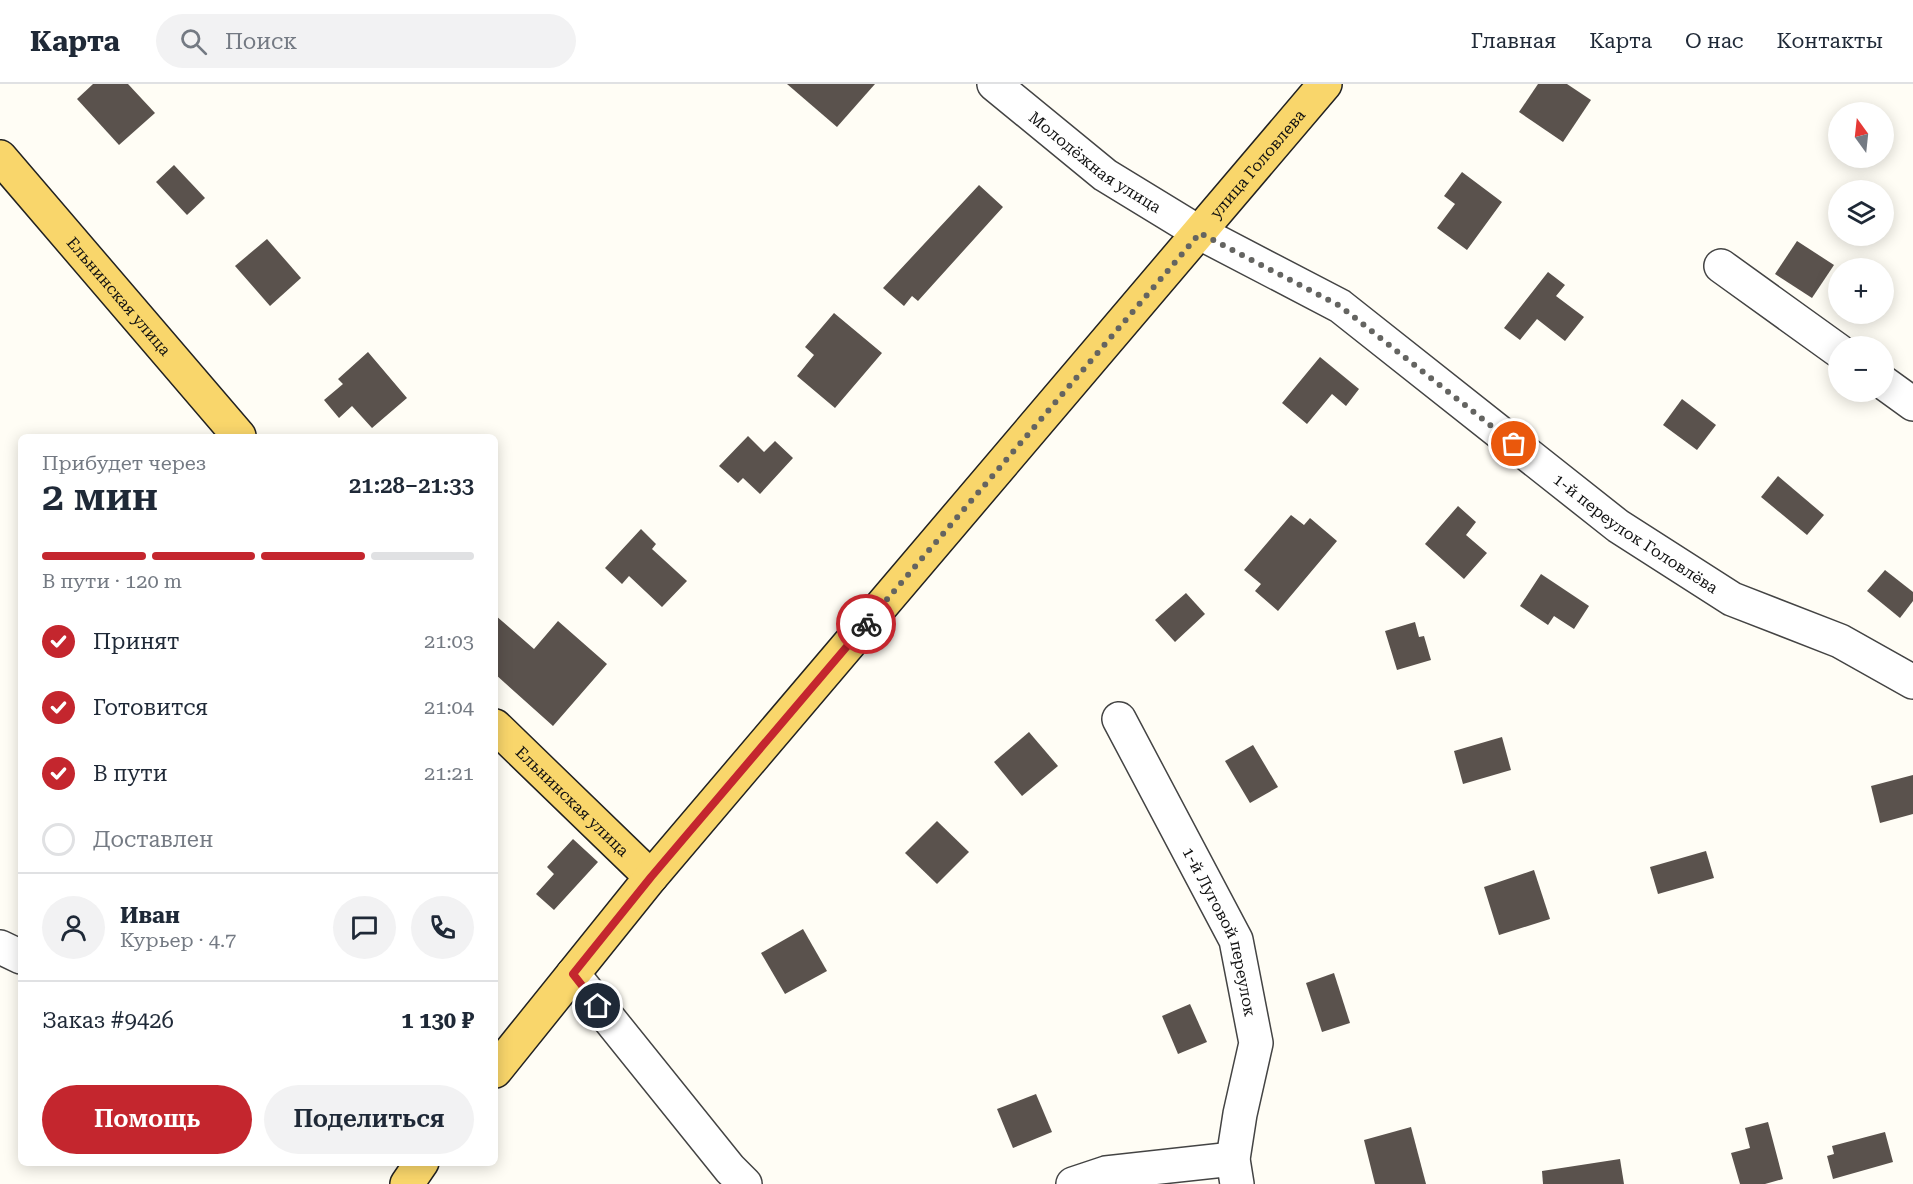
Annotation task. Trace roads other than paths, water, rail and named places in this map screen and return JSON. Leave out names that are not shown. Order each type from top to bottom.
[{"type":"main road","name":"улица Головлева","points":[[498,1067],[651,877],[1325,84]]},
{"type":"main road","name":"Ельнинская улица","points":[[0,156],[237,434]]},
{"type":"main road","name":"Ельнинская улица","points":[[498,729],[651,877]]},
{"type":"main road","points":[[407,1184],[419,1166]]},
{"type":"street","name":"Молодёжная улица","points":[[994,84],[1105,175],[1200,233]]},
{"type":"street","name":"1-й переулок Головлёва","points":[[1200,233],[1340,306],[1618,526],[1732,598],[1840,641],[1913,682]]},
{"type":"street","points":[[1721,266],[1828,343]]},
{"type":"street","points":[[1894,390],[1913,404]]},
{"type":"street","name":"1-й Луговой переулок","points":[[1073,1184],[1106,1173],[1235,1171],[1240,1114],[1256,1043],[1236,940],[1119,719]]},
{"type":"street","points":[[0,947],[18,956]]},
{"type":"street","points":[[573,974],[730,1169],[745,1184]]}]
